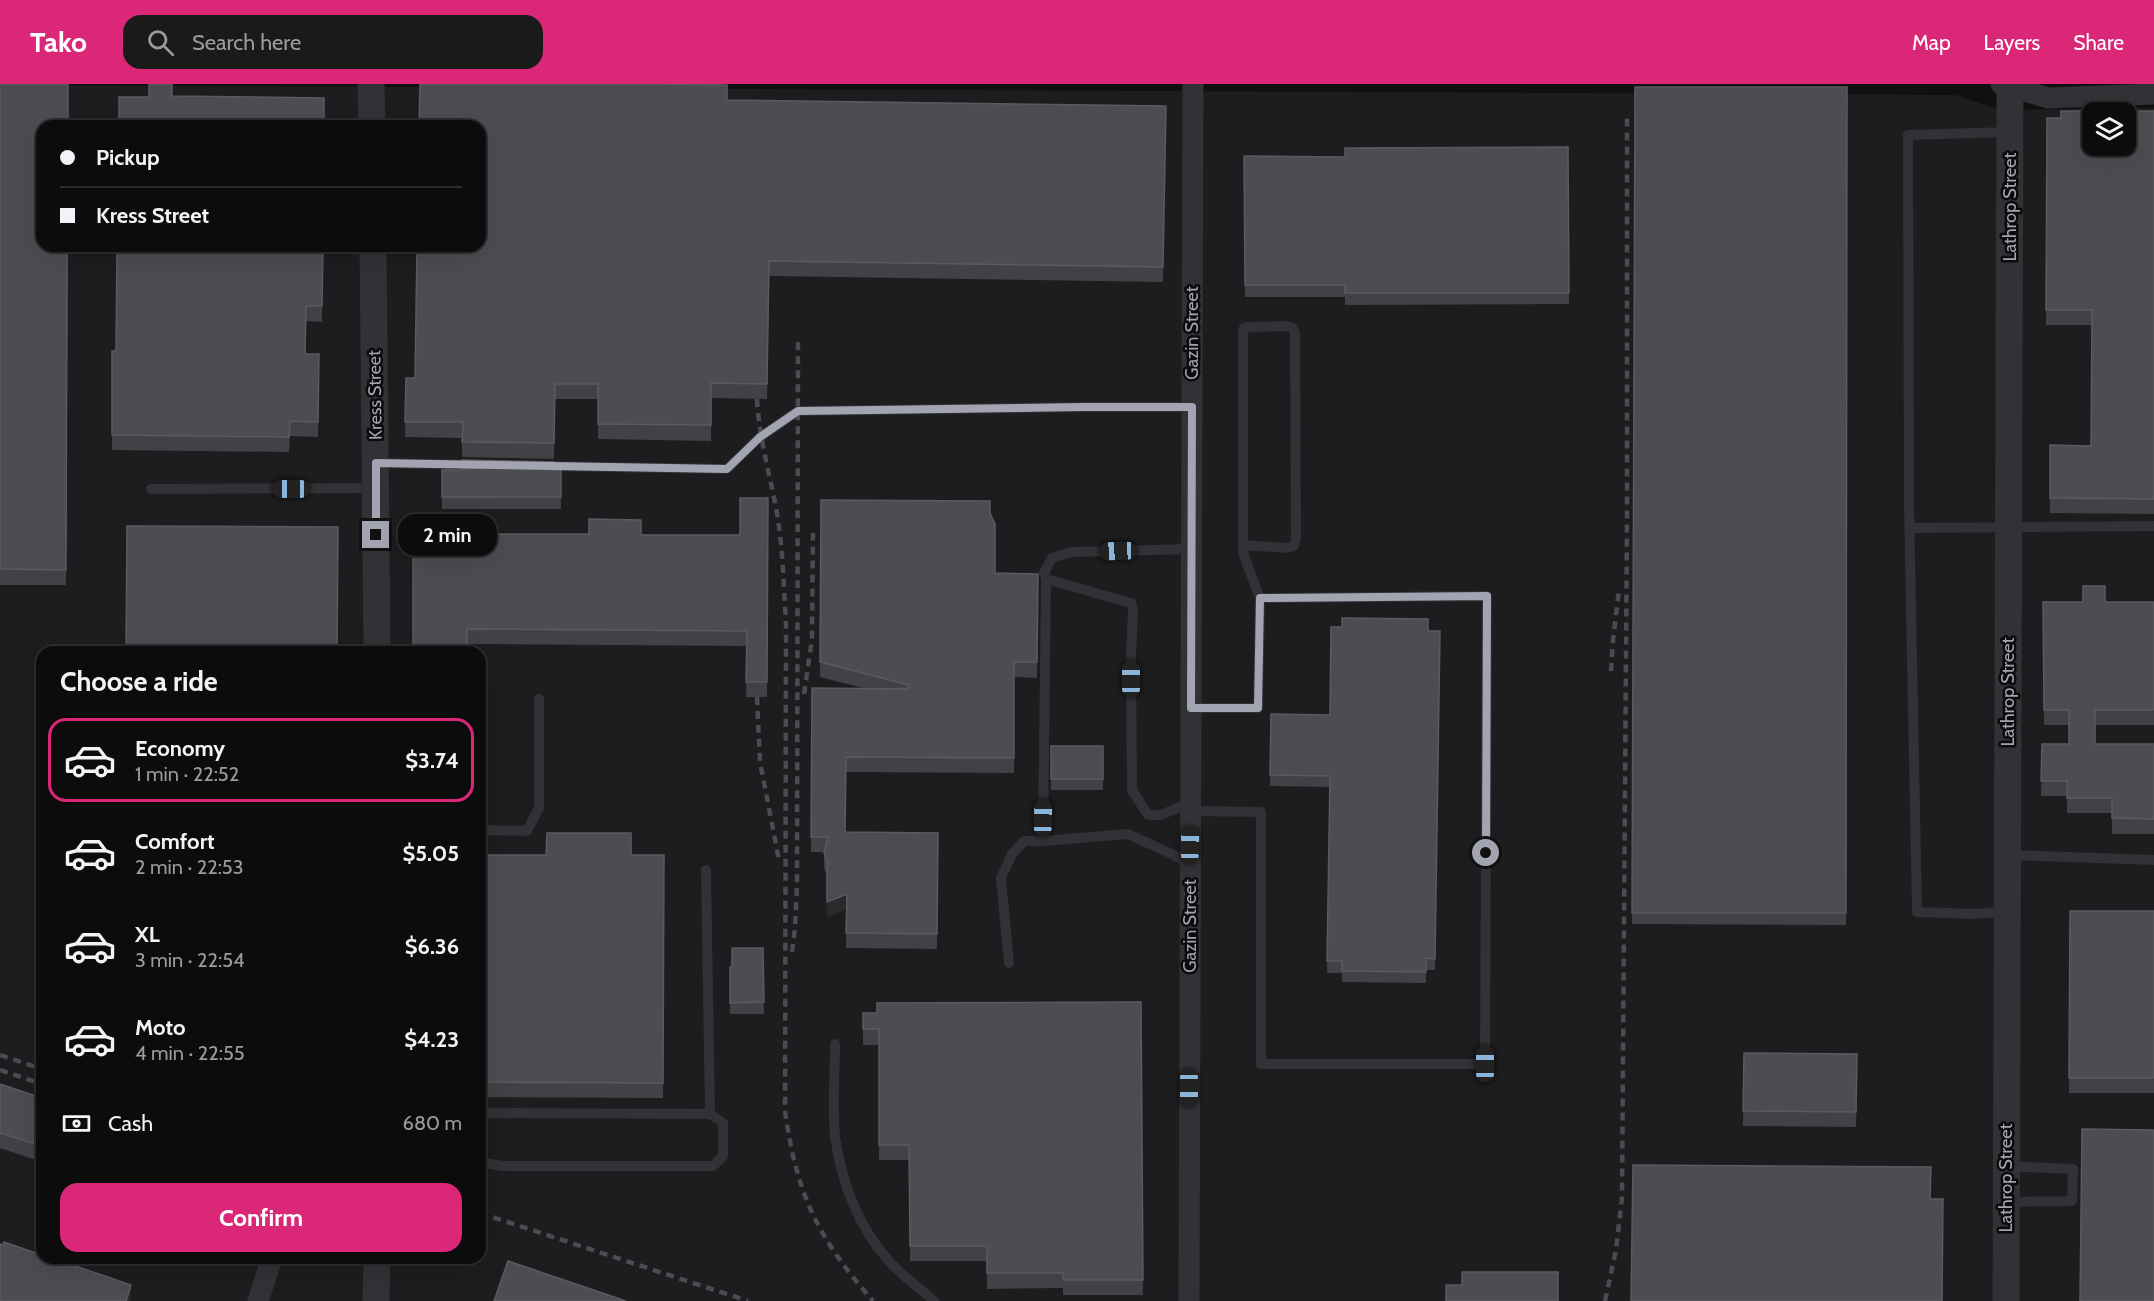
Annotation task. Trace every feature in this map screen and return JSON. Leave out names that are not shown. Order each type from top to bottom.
[{"type":"street","points":[[371,84],[372,120]]},
{"type":"street","name":"Gazin Street","points":[[1189,1301],[1193,84]]},
{"type":"street","points":[[2007,85],[2048,98],[2154,94]]},
{"type":"street","name":"Lathrop Street","points":[[2006,1301],[2011,132],[2007,85]]},
{"type":"street","name":"Kress Street","points":[[373,252],[377,646]]},
{"type":"street","points":[[258,1301],[270,1264]]},
{"type":"street","points":[[376,1301],[377,1264]]},
{"type":"lane","points":[[2007,911],[1975,914],[1917,912],[1910,528],[1908,135],[2011,132]]},
{"type":"lane","points":[[1191,708],[1258,708],[1260,598],[1244,555],[1243,545],[1244,328],[1287,326],[1293,328],[1295,334],[1296,540],[1294,546],[1287,548],[1243,545]]},
{"type":"lane","points":[[536,466],[727,469],[760,437],[798,411],[1192,407]]},
{"type":"lane","points":[[151,489],[376,476],[488,465]]},
{"type":"lane","points":[[1910,528],[2154,526]]},
{"type":"lane","points":[[1042,841],[1046,579],[1044,573],[1052,558],[1072,552],[1192,549]]},
{"type":"lane","points":[[1046,579],[1131,603],[1133,610],[1132,790],[1148,814],[1161,815],[1191,807],[1261,812],[1262,1064],[1485,1064],[1487,596],[1260,598]]},
{"type":"lane","points":[[486,830],[527,831],[539,808],[539,699]]},
{"type":"lane","points":[[1009,963],[1001,878],[1006,864],[1018,845],[1024,841],[1128,834],[1190,862]]},
{"type":"lane","points":[[2008,855],[2154,860]]},
{"type":"lane","points":[[706,870],[710,1114]]},
{"type":"lane","points":[[835,1044],[835,1134],[841,1169],[855,1208],[869,1234],[890,1262],[934,1301]]},
{"type":"lane","points":[[486,1113],[710,1114],[723,1123],[723,1156],[713,1166],[502,1166],[486,1163]]},
{"type":"lane","points":[[2006,1166],[2073,1169],[2072,1201],[2006,1202]]},
{"type":"shaded area","points":[[0,85],[1955,95],[2000,110],[2082,109],[2082,156],[2136,156],[2136,108],[2154,108],[2154,1301],[0,1301]]},
{"type":"building","points":[[0,84],[68,84],[68,120],[36,120],[36,252],[67,252],[66,570],[0,569]]},
{"type":"building","points":[[149,84],[172,84],[172,96],[324,98],[324,120],[119,120],[119,97],[149,97]]},
{"type":"building","points":[[420,84],[727,85],[727,100],[1166,106],[1163,267],[769,261],[767,384],[711,383],[711,425],[598,424],[598,384],[555,384],[554,443],[462,442],[463,422],[405,422],[406,378],[415,378],[417,252],[486,252],[486,120],[419,120]]},
{"type":"building","points":[[1635,87],[1847,87],[1846,913],[1632,913]]},
{"type":"building","points":[[2061,111],[2082,111],[2082,156],[2136,156],[2136,111],[2154,111],[2154,499],[2050,498],[2050,445],[2091,446],[2092,310],[2046,310],[2047,118],[2061,118]]},
{"type":"building","points":[[1568,147],[1569,293],[1345,293],[1345,285],[1245,285],[1244,156],[1345,157],[1345,148]]},
{"type":"building","points":[[117,252],[323,252],[322,306],[306,306],[305,354],[319,354],[318,422],[290,421],[289,437],[112,435],[112,351],[116,351]]},
{"type":"building","points":[[462,460],[554,462],[554,470],[561,470],[561,497],[442,497],[442,470],[462,470]]},
{"type":"building","points":[[740,498],[768,498],[767,682],[746,682],[747,631],[467,629],[467,646],[413,646],[413,534],[589,534],[589,519],[641,520],[641,535],[740,535]]},
{"type":"building","points":[[821,500],[990,501],[990,513],[995,524],[995,573],[1038,574],[1037,662],[1014,662],[1014,758],[846,757],[845,832],[938,833],[937,934],[846,933],[847,894],[827,902],[827,861],[824,853],[828,837],[811,837],[812,688],[908,689],[909,685],[820,662]]},
{"type":"building","points":[[127,526],[338,527],[337,646],[126,646]]},
{"type":"building","points":[[2083,586],[2105,586],[2105,602],[2154,602],[2154,710],[2095,710],[2095,744],[2154,744],[2154,819],[2112,818],[2112,798],[2067,798],[2067,781],[2041,781],[2042,744],[2069,744],[2069,710],[2044,710],[2043,602],[2083,602]]},
{"type":"building","points":[[1342,618],[1428,619],[1428,631],[1440,631],[1435,959],[1426,958],[1426,972],[1342,971],[1342,961],[1327,961],[1330,776],[1270,775],[1271,714],[1330,715],[1331,627],[1342,627]]},
{"type":"building","points":[[1051,746],[1103,746],[1103,779],[1051,779]]},
{"type":"building","points":[[547,833],[631,833],[631,855],[664,855],[663,1083],[486,1082],[486,855],[546,855]]},
{"type":"building","points":[[2070,911],[2154,911],[2154,1078],[2069,1078]]},
{"type":"building","points":[[732,948],[763,948],[764,1002],[730,1003]]},
{"type":"building","points":[[1141,1002],[1143,1280],[1063,1280],[1063,1273],[987,1273],[987,1246],[910,1246],[909,1145],[879,1145],[879,1029],[863,1029],[863,1013],[877,1013],[877,1003]]},
{"type":"building","points":[[1744,1053],[1857,1054],[1856,1112],[1743,1111]]},
{"type":"building","points":[[0,1084],[36,1096],[36,1144],[0,1133]]},
{"type":"building","points":[[2082,1129],[2154,1130],[2154,1301],[2080,1301]]},
{"type":"building","points":[[1633,1165],[1931,1167],[1930,1199],[1943,1199],[1942,1301],[1631,1301]]},
{"type":"building","points":[[4,1242],[36,1253],[36,1264],[70,1264],[131,1285],[126,1301],[0,1301],[0,1244],[3,1245]]},
{"type":"building","points":[[508,1261],[626,1301],[494,1301]]},
{"type":"building","points":[[1462,1272],[1558,1272],[1558,1301],[1446,1301],[1446,1285],[1462,1285]]},
{"type":"railway","points":[[1605,1301],[1616,1250],[1622,1198],[1627,517],[1627,113]]},
{"type":"railway","points":[[792,952],[797,887],[798,337]]},
{"type":"railway","points":[[757,399],[762,442],[779,527],[786,625],[785,1111],[796,1167],[813,1213],[837,1256],[873,1301]]},
{"type":"railway","points":[[804,694],[812,639],[813,533]]},
{"type":"railway","points":[[1611,671],[1619,590]]},
{"type":"railway","points":[[757,697],[760,762],[779,860]]},
{"type":"railway","points":[[0,1055],[36,1067]]},
{"type":"railway","points":[[0,1070],[36,1082]]},
{"type":"railway","points":[[486,1215],[748,1301]]},
{"type":"route","points":[[376,535],[376,463],[727,469],[760,437],[798,411],[1192,407],[1191,708],[1258,708],[1260,598],[1487,596],[1486,853]]}]
